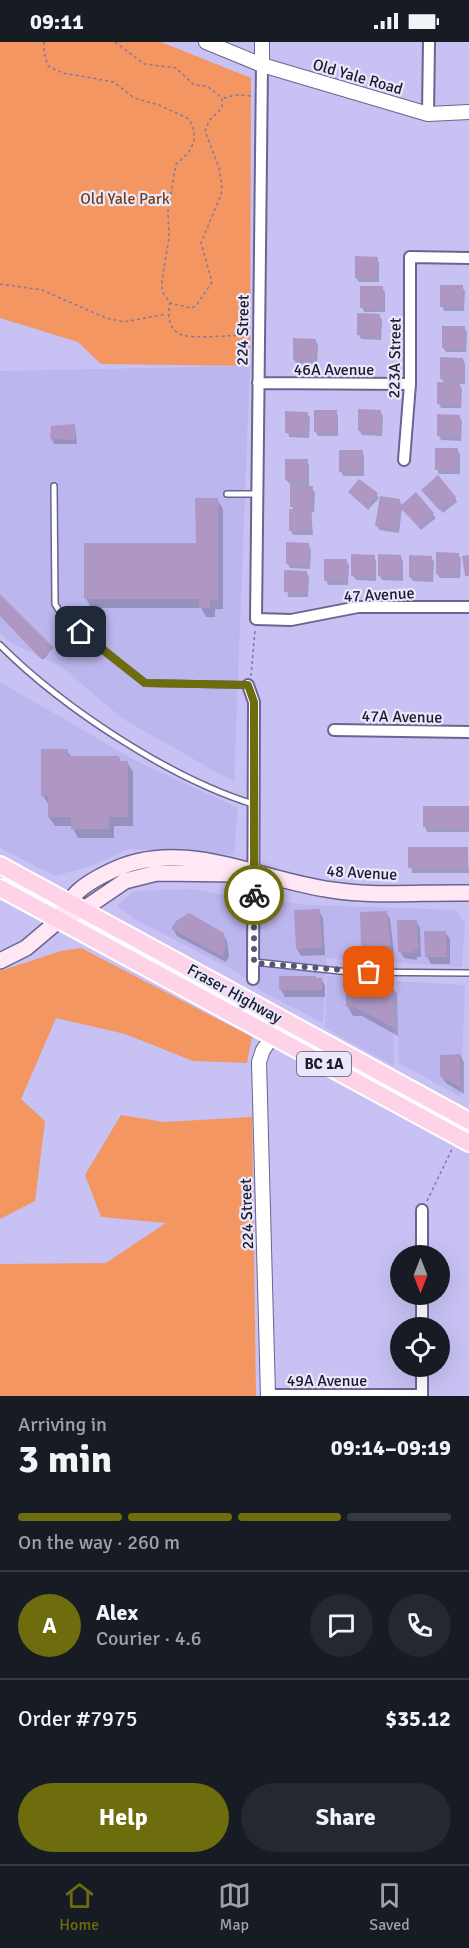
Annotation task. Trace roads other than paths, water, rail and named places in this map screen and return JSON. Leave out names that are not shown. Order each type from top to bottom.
[{"type":"main road","name":"48 Avenue","points":[[58,921],[68,901],[96,878],[116,868],[153,858],[211,860],[255,873],[334,891],[469,893]]},
{"type":"main road","name":"Fraser Highway","points":[[0,866],[84,909],[469,1121]]},
{"type":"main road","name":"48 Avenue","points":[[0,961],[26,948],[58,921],[84,909],[125,880],[174,872],[210,875],[255,873]]},
{"type":"main road","name":"Fraser Highway","points":[[0,888],[463,1140]]},
{"type":"street","name":"Old Yale Road","points":[[206,42],[262,65],[428,114],[469,112]]},
{"type":"street","name":"224 Street","points":[[256,619],[262,42]]},
{"type":"street","points":[[428,114],[429,42]]},
{"type":"street","name":"223A Street","points":[[404,460],[410,384],[410,257],[469,258]]},
{"type":"street","name":"46A Avenue","points":[[258,383],[410,384]]},
{"type":"street","name":"47 Avenue","points":[[256,619],[291,620],[358,607],[469,607]]},
{"type":"street","points":[[248,685],[254,702],[254,980]]},
{"type":"street","name":"47A Avenue","points":[[334,730],[469,732]]},
{"type":"street","name":"224 Street","points":[[268,1396],[259,1062],[263,1050],[273,1036]]},
{"type":"street","points":[[422,1210],[422,1245]]},
{"type":"street","points":[[422,1377],[422,1395]]},
{"type":"street","name":"49A Avenue","points":[[268,1396],[422,1395]]},
{"type":"lane","points":[[54,486],[55,604],[65,620],[145,683],[248,685]]},
{"type":"lane","points":[[227,494],[257,494]]},
{"type":"lane","points":[[0,645],[64,700],[113,733],[204,785],[255,804]]},
{"type":"lane","points":[[254,963],[349,972],[469,973]]},
{"type":"park label","name":"Old Yale Park","points":[[125,198]]}]
